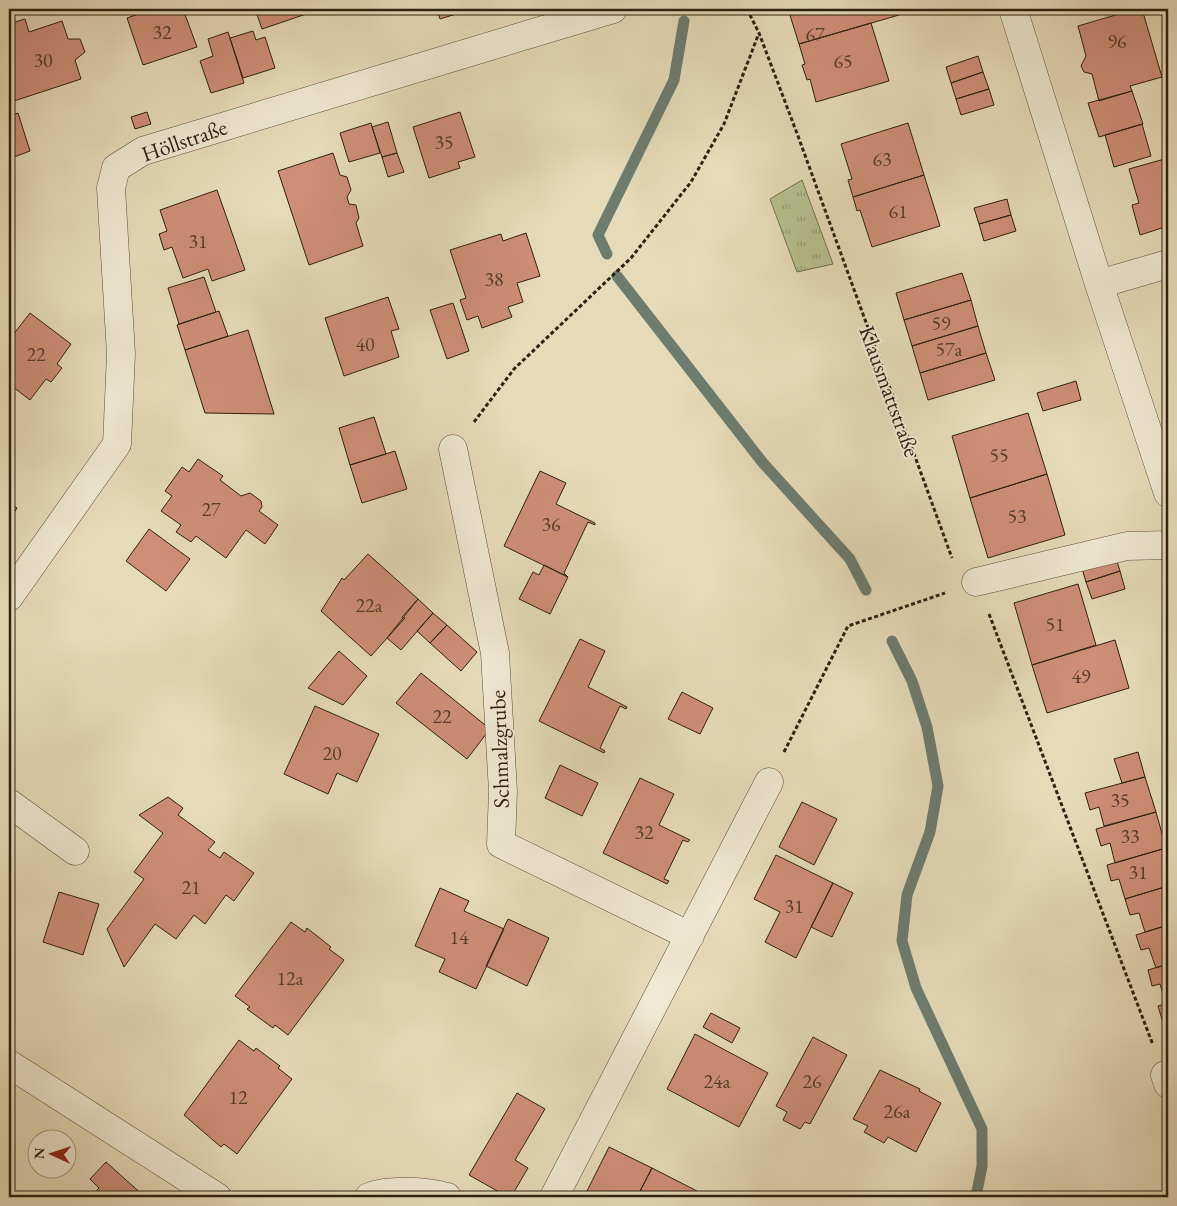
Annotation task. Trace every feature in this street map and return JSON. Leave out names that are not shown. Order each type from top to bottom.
[{"type":"street","name":"Höllstraße","points":[[9,597],[116,444],[121,354],[111,188],[116,168],[143,151],[613,9]]},
{"type":"street","points":[[1014,9],[1099,284],[1168,493]]},
{"type":"street","points":[[1099,284],[1168,264]]},
{"type":"street","name":"Schmalzgrube","points":[[454,449],[495,653],[503,791],[501,844],[690,936]]},
{"type":"street","points":[[976,582],[1127,546],[1168,545]]},
{"type":"street","points":[[554,1197],[769,782]]},
{"type":"street","points":[[9,803],[75,851]]},
{"type":"street","points":[[9,1064],[217,1197]]},
{"type":"street","points":[[369,1197],[381,1192],[438,1194],[448,1197]]},
{"type":"path","name":"Klausmattstraße","points":[[747,9],[759,33],[950,556],[976,582]]},
{"type":"path","points":[[454,449],[514,369],[631,258],[691,182],[724,124],[759,33]]},
{"type":"path","points":[[769,782],[848,626],[976,582],[1166,1080]]},
{"type":"green space","points":[[802,180],[833,264],[797,272],[770,199]]},
{"type":"building","points":[[153,9],[183,9],[197,47],[143,65],[127,18]]},
{"type":"building","points":[[255,9],[317,9],[318,10],[262,29]]},
{"type":"building","points":[[437,9],[454,9],[456,14],[440,19]]},
{"type":"building","points":[[454,9],[473,9],[456,14]]},
{"type":"building","points":[[788,9],[897,9],[899,15],[799,44]]},
{"type":"building","points":[[1136,9],[1142,9],[1162,77],[1130,86],[1132,91],[1099,101],[1092,74],[1084,72],[1081,66],[1086,56],[1078,26]]},
{"type":"building","points":[[25,19],[29,32],[62,21],[68,39],[80,39],[85,52],[75,60],[81,79],[14,101],[9,85],[9,24]]},
{"type":"building","points":[[871,23],[889,81],[816,102],[810,79],[807,80],[802,65],[805,64],[799,44]]},
{"type":"building","points":[[253,31],[256,40],[265,37],[275,68],[243,78],[230,38]]},
{"type":"building","points":[[228,32],[244,83],[211,93],[200,61],[213,56],[208,39]]},
{"type":"building","points":[[978,56],[983,72],[951,83],[946,67]]},
{"type":"building","points":[[983,72],[989,89],[956,99],[951,83]]},
{"type":"building","points":[[989,89],[994,105],[961,115],[956,99]]},
{"type":"building","points":[[1132,91],[1143,124],[1099,137],[1088,103]]},
{"type":"building","points":[[147,112],[151,124],[135,129],[131,117]]},
{"type":"building","points":[[460,112],[475,157],[458,162],[460,168],[429,178],[413,127]]},
{"type":"building","points":[[18,113],[30,151],[14,157],[9,141],[9,116]]},
{"type":"building","points":[[388,122],[397,153],[382,157],[372,127]]},
{"type":"building","points":[[371,123],[380,153],[349,162],[340,133]]},
{"type":"building","points":[[908,123],[924,175],[853,197],[848,180],[852,179],[841,144]]},
{"type":"building","points":[[1142,124],[1151,156],[1114,167],[1105,135]]},
{"type":"building","points":[[9,141],[14,157],[9,158]]},
{"type":"building","points":[[333,153],[340,175],[347,177],[351,190],[347,197],[349,204],[356,205],[359,218],[356,223],[363,246],[309,265],[278,171]]},
{"type":"building","points":[[397,153],[404,172],[388,177],[382,157]]},
{"type":"building","points":[[1168,158],[1168,226],[1140,235],[1132,205],[1139,203],[1129,169]]},
{"type":"building","points":[[924,175],[940,226],[872,247],[860,210],[857,211],[853,197]]},
{"type":"building","points":[[217,190],[245,270],[212,281],[208,269],[183,278],[172,247],[164,250],[159,234],[167,231],[160,210]]},
{"type":"building","points":[[1007,199],[1011,215],[979,224],[974,208]]},
{"type":"building","points":[[1011,215],[1016,231],[984,241],[979,224]]},
{"type":"building","points":[[526,233],[540,276],[517,283],[523,302],[508,307],[512,317],[482,328],[478,316],[467,320],[460,300],[466,298],[450,250],[501,234],[503,241]]},
{"type":"building","points":[[962,273],[971,300],[904,320],[896,293]]},
{"type":"building","points":[[204,277],[216,312],[179,324],[168,288]]},
{"type":"building","points":[[388,297],[399,329],[391,331],[399,357],[344,376],[325,318]]},
{"type":"building","points":[[971,300],[978,326],[912,346],[904,320]]},
{"type":"building","points":[[453,303],[469,351],[447,359],[430,310]]},
{"type":"building","points":[[219,311],[228,336],[185,350],[177,325]]},
{"type":"building","points":[[30,313],[71,344],[57,364],[62,368],[51,382],[46,379],[30,400],[9,384],[9,340]]},
{"type":"building","points":[[978,326],[986,353],[920,373],[912,346]]},
{"type":"building","points":[[248,330],[274,414],[205,413],[185,350]]},
{"type":"building","points":[[986,353],[995,380],[928,400],[920,373]]},
{"type":"building","points":[[1076,381],[1081,400],[1043,411],[1037,393]]},
{"type":"building","points":[[1028,413],[1047,474],[970,498],[952,436]]},
{"type":"building","points":[[374,417],[386,454],[350,465],[339,428]]},
{"type":"building","points":[[395,451],[407,489],[362,503],[350,465]]},
{"type":"building","points":[[198,459],[223,476],[220,480],[241,496],[250,493],[261,501],[262,507],[259,511],[278,525],[265,544],[246,530],[226,558],[196,536],[191,542],[176,532],[181,525],[161,511],[172,496],[165,491],[182,467],[189,472]]},
{"type":"building","points":[[540,471],[566,483],[556,504],[595,523],[595,525],[588,522],[564,573],[568,577],[504,546]]},
{"type":"building","points":[[1047,474],[1065,535],[988,558],[970,498]]},
{"type":"building","points":[[9,502],[17,508],[9,520]]},
{"type":"building","points":[[149,529],[190,559],[166,591],[126,561]]},
{"type":"building","points":[[368,554],[418,599],[402,617],[405,618],[371,656],[321,611],[342,578],[344,580]]},
{"type":"building","points":[[1115,555],[1120,571],[1086,582],[1081,565]]},
{"type":"building","points":[[544,565],[568,577],[550,614],[519,599],[533,572],[539,575]]},
{"type":"building","points":[[1120,571],[1125,589],[1092,599],[1086,582]]},
{"type":"building","points":[[1078,584],[1096,645],[1032,665],[1014,603]]},
{"type":"building","points":[[418,599],[433,613],[401,650],[387,638]]},
{"type":"building","points":[[433,613],[447,625],[430,643],[417,631]]},
{"type":"building","points":[[447,625],[477,652],[461,671],[430,643]]},
{"type":"building","points":[[580,639],[605,651],[588,687],[627,707],[626,709],[620,706],[600,748],[605,751],[604,753],[539,721]]},
{"type":"building","points":[[1115,640],[1129,688],[1047,713],[1032,665]]},
{"type":"building","points":[[339,651],[367,676],[343,705],[308,688]]},
{"type":"building","points":[[421,673],[490,729],[467,759],[396,703]]},
{"type":"building","points":[[682,692],[713,708],[700,734],[668,719]]},
{"type":"building","points":[[315,706],[379,734],[357,782],[337,773],[328,794],[284,774]]},
{"type":"building","points":[[1138,752],[1145,777],[1122,783],[1114,759]]},
{"type":"building","points":[[560,765],[598,783],[582,816],[545,798]]},
{"type":"building","points":[[1145,777],[1156,812],[1104,826],[1099,807],[1090,810],[1085,793]]},
{"type":"building","points":[[640,778],[674,794],[659,825],[690,840],[688,842],[683,840],[664,879],[669,881],[667,884],[603,853]]},
{"type":"building","points":[[168,797],[183,808],[178,815],[215,842],[208,850],[220,858],[224,852],[254,873],[234,901],[226,895],[205,924],[194,915],[176,939],[155,924],[124,967],[107,929],[144,879],[134,872],[163,833],[139,815]]},
{"type":"building","points":[[802,802],[837,819],[814,865],[779,847]]},
{"type":"building","points":[[1156,812],[1166,848],[1115,863],[1110,843],[1101,846],[1096,829]]},
{"type":"building","points":[[1166,848],[1168,856],[1168,886],[1125,899],[1119,879],[1111,881],[1107,865]]},
{"type":"building","points":[[776,855],[833,883],[796,958],[765,942],[780,912],[754,899]]},
{"type":"building","points":[[833,883],[853,893],[832,937],[811,927]]},
{"type":"building","points":[[1168,886],[1168,925],[1145,932],[1139,913],[1130,915],[1125,899]]},
{"type":"building","points":[[440,888],[469,901],[464,911],[504,929],[476,989],[439,972],[445,959],[415,946]]},
{"type":"building","points":[[59,892],[99,904],[83,955],[43,942]]},
{"type":"building","points":[[508,919],[549,938],[527,986],[486,966]]},
{"type":"building","points":[[291,922],[305,932],[307,928],[344,960],[288,1035],[275,1025],[273,1028],[247,1009],[250,1007],[235,996]]},
{"type":"building","points":[[1168,925],[1168,964],[1156,968],[1149,948],[1141,950],[1136,935]]},
{"type":"building","points":[[1168,964],[1168,1003],[1166,1004],[1160,984],[1152,986],[1148,970]]},
{"type":"building","points":[[1168,1003],[1168,1021],[1163,1023],[1158,1006]]},
{"type":"building","points":[[711,1013],[740,1028],[732,1043],[703,1027]]},
{"type":"building","points":[[695,1034],[768,1073],[739,1127],[667,1089]]},
{"type":"building","points":[[813,1037],[847,1055],[810,1124],[805,1122],[800,1129],[783,1120],[787,1112],[776,1106]]},
{"type":"building","points":[[239,1040],[254,1051],[256,1048],[280,1066],[278,1068],[292,1079],[237,1154],[224,1144],[221,1147],[184,1115]]},
{"type":"building","points":[[880,1070],[920,1089],[919,1091],[941,1103],[916,1152],[888,1137],[884,1143],[864,1132],[868,1126],[853,1119]]},
{"type":"building","points":[[517,1093],[545,1109],[515,1160],[528,1168],[511,1197],[508,1197],[469,1175]]},
{"type":"building","points":[[609,1147],[652,1168],[637,1197],[584,1197]]},
{"type":"building","points":[[106,1162],[145,1197],[91,1197],[99,1188],[90,1179]]},
{"type":"building","points":[[652,1168],[697,1191],[694,1197],[637,1197]]},
{"type":"waterway","points":[[607,254],[598,235],[674,80],[684,21]]},
{"type":"waterway","points":[[617,276],[763,463],[850,559],[866,590]]},
{"type":"waterway","points":[[892,641],[912,681],[927,727],[938,786],[930,832],[907,895],[902,941],[916,988],[982,1129],[982,1166],[976,1197]]}]
